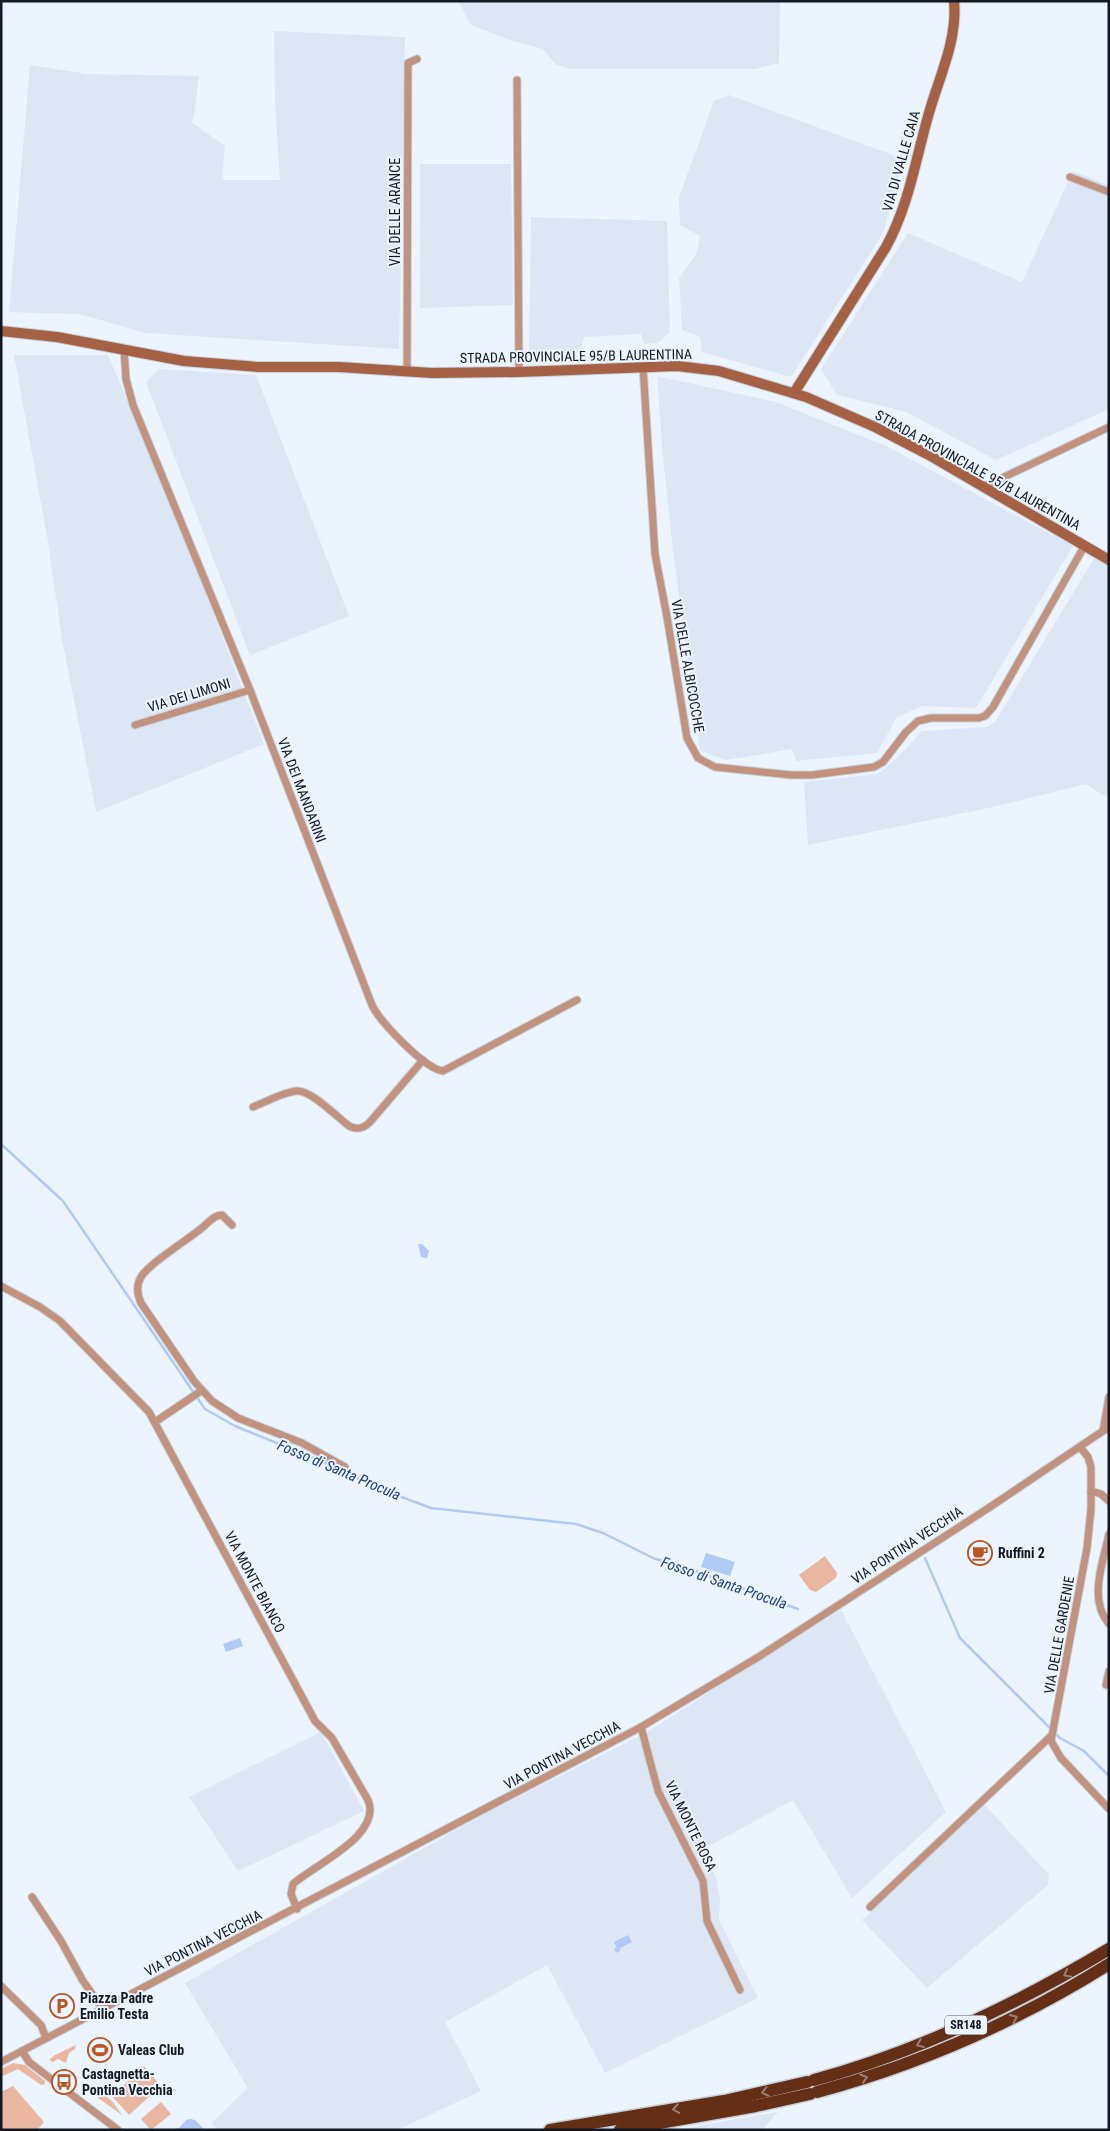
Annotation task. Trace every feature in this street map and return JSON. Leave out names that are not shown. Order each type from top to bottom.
[{"type":"highway","name":"SR148","points":[[812,2087],[956,2029],[1035,1991],[1109,1949]]},
{"type":"highway","name":"SR148","points":[[726,2106],[897,2067],[979,2034],[1041,2005],[1109,1964]]},
{"type":"highway","points":[[550,2130],[726,2106]]},
{"type":"highway","points":[[620,2130],[726,2106]]},
{"type":"main road","name":"VIA DI VALLE CAIA","points":[[794,393],[886,247],[898,222],[912,181],[927,119],[951,43],[954,29],[954,1]]},
{"type":"main road","name":"STRADA PROVINCIALE 95/B LAURENTINA","points":[[1,332],[57,338],[184,361],[231,366],[339,367],[407,372],[519,372],[680,366],[719,371],[794,393],[880,430],[929,455],[1109,560]]},
{"type":"street","name":"VIA DELLE ARANCE","points":[[407,372],[408,63],[417,59]]},
{"type":"street","points":[[517,80],[519,372]]},
{"type":"street","points":[[1070,177],[1108,189]]},
{"type":"street","name":"VIA DEI MANDARINI","points":[[124,350],[126,379],[133,405],[250,690],[373,1008],[386,1027],[423,1060],[438,1070],[448,1070],[577,1000]]},
{"type":"street","name":"VIA DELLE ALBICOCCHE","points":[[642,367],[657,564],[668,617],[687,738],[698,758],[710,766],[727,770],[802,776],[869,769],[880,764],[918,721],[931,718],[969,719],[983,717],[993,707],[1085,545]]},
{"type":"street","points":[[983,487],[1109,427]]},
{"type":"street","name":"VIA DEI LIMONI","points":[[135,724],[250,690]]},
{"type":"street","points":[[253,1107],[301,1091],[309,1094],[349,1126],[362,1128],[370,1122],[423,1060]]},
{"type":"street","points":[[232,1225],[222,1215],[216,1216],[183,1244],[146,1270],[138,1286],[138,1295],[143,1306],[201,1390],[217,1405],[238,1418],[302,1443],[345,1467]]},
{"type":"street","name":"VIA MONTE BIANCO","points":[[1,1286],[42,1309],[62,1323],[144,1406],[155,1422],[315,1721],[334,1741],[370,1805],[368,1824],[358,1836],[293,1884],[290,1892],[297,1909]]},
{"type":"street","points":[[155,1422],[201,1390]]},
{"type":"street","points":[[1106,1429],[1109,1396]]},
{"type":"street","name":"VIA PONTINA VECCHIA","points":[[1,2062],[297,1909],[641,1727],[760,1656],[1106,1429]]},
{"type":"street","name":"VIA DELLE GARDENIE","points":[[1051,1736],[1056,1718],[1087,1548],[1091,1491],[1090,1461],[1080,1447]]},
{"type":"street","points":[[1091,1491],[1101,1494],[1109,1501]]},
{"type":"street","points":[[1109,1534],[1098,1600],[1100,1613],[1109,1624]]},
{"type":"street","points":[[1106,1685],[1109,1671]]},
{"type":"street","name":"VIA MONTE ROSA","points":[[641,1727],[661,1798],[703,1881],[708,1923],[740,1990]]},
{"type":"street","points":[[1051,1736],[1053,1746],[1061,1758],[1109,1810]]},
{"type":"street","points":[[870,1906],[1051,1736]]},
{"type":"street","points":[[32,1897],[61,1941],[83,1981],[103,2009]]},
{"type":"street","points":[[1,1986],[41,2025],[46,2038]]},
{"type":"street","points":[[22,2051],[29,2062],[118,2130]]},
{"type":"shaded area","points":[[458,1],[780,1],[779,63],[755,69],[570,69],[555,64],[543,49],[507,39],[471,25]]},
{"type":"shaded area","points":[[274,31],[405,37],[399,349],[146,333],[79,314],[9,312],[30,65],[87,74],[199,76],[194,117],[191,122],[225,146],[222,180],[280,180],[275,102]]},
{"type":"shaded area","points":[[729,95],[893,155],[903,162],[883,233],[791,377],[702,352],[700,337],[682,330],[679,278],[696,255],[700,236],[680,225],[679,197],[714,101]]},
{"type":"shaded area","points":[[420,164],[511,164],[513,305],[420,308]]},
{"type":"shaded area","points":[[1073,171],[1109,185],[1109,409],[996,460],[906,412],[837,395],[821,369],[908,233],[1022,282]]},
{"type":"shaded area","points":[[531,217],[667,221],[670,332],[658,343],[644,344],[641,334],[584,337],[580,353],[529,352]]},
{"type":"shaded area","points":[[14,355],[108,355],[161,479],[264,744],[96,812],[62,639],[47,536]]},
{"type":"shaded area","points":[[159,369],[256,375],[349,616],[250,655],[146,382]]},
{"type":"shaded area","points":[[657,376],[776,402],[886,446],[1073,546],[976,708],[922,706],[897,717],[877,753],[796,761],[792,749],[726,760],[700,751],[673,551]]},
{"type":"shaded area","points":[[1098,552],[1109,559],[1109,799],[1086,784],[993,807],[808,845],[804,782],[878,774],[896,759],[922,731],[986,727],[995,722]]},
{"type":"shaded area","points":[[825,1556],[837,1573],[836,1578],[816,1592],[810,1590],[799,1575]]},
{"type":"shaded area","points":[[841,1610],[946,1812],[852,1898],[793,1800],[702,1850],[716,1877],[720,1900],[719,1920],[758,1998],[605,2073],[547,1965],[445,2022],[481,2091],[397,2130],[218,2130],[211,2123],[248,2088],[185,1983],[483,1815],[651,1730]]},
{"type":"shaded area","points":[[321,1732],[364,1811],[238,1871],[189,1797]]},
{"type":"shaded area","points":[[984,1804],[1049,1875],[1048,1885],[927,1988],[862,1920]]},
{"type":"shaded area","points":[[76,2045],[75,2049],[69,2053],[66,2063],[58,2059],[53,2062],[49,2060],[55,2055]]},
{"type":"shaded area","points":[[13,2063],[25,2065],[45,2081],[45,2084],[41,2085],[18,2069],[1,2077],[1,2069]]},
{"type":"shaded area","points":[[144,2066],[161,2086],[129,2115],[112,2096]]},
{"type":"shaded area","points":[[13,2086],[44,2122],[37,2130],[1,2130],[1,2092]]},
{"type":"shaded area","points":[[102,2093],[112,2101],[122,2115],[98,2098]]},
{"type":"shaded area","points":[[161,2102],[171,2114],[151,2130],[141,2119]]},
{"type":"shaded area","points":[[778,2112],[762,2130],[678,2130],[714,2123]]},
{"type":"water","points":[[418,1244],[422,1244],[429,1251],[427,1258],[421,1257]]},
{"type":"water","points":[[706,1553],[735,1562],[730,1576],[701,1567]]},
{"type":"water","points":[[240,1638],[243,1646],[226,1652],[223,1644]]},
{"type":"water","points":[[628,1935],[632,1942],[620,1948],[620,1951],[616,1953],[614,1949],[617,1948],[614,1942]]},
{"type":"water","points":[[186,2120],[195,2120],[205,2130],[165,2130],[179,2128]]},
{"type":"waterway","name":"Fosso di Santa Procula","points":[[1,1144],[63,1201],[205,1409],[235,1426],[321,1461],[375,1487],[431,1508],[576,1524],[603,1533],[655,1559],[680,1565],[798,1609]]},
{"type":"waterway","name":"Fosso di Santa Procula","points":[[925,1558],[960,1638],[1060,1738],[1084,1751],[1109,1776]]},
{"type":"place","name":"Ruffini 2","points":[[980,1553]]},
{"type":"place","name":"Piazza Padre Emilio Testa","points":[[62,2006]]},
{"type":"place","name":"Valeas Club","points":[[100,2050]]},
{"type":"place","name":"Castagnetta- Pontina Vecchia","points":[[64,2082]]}]
